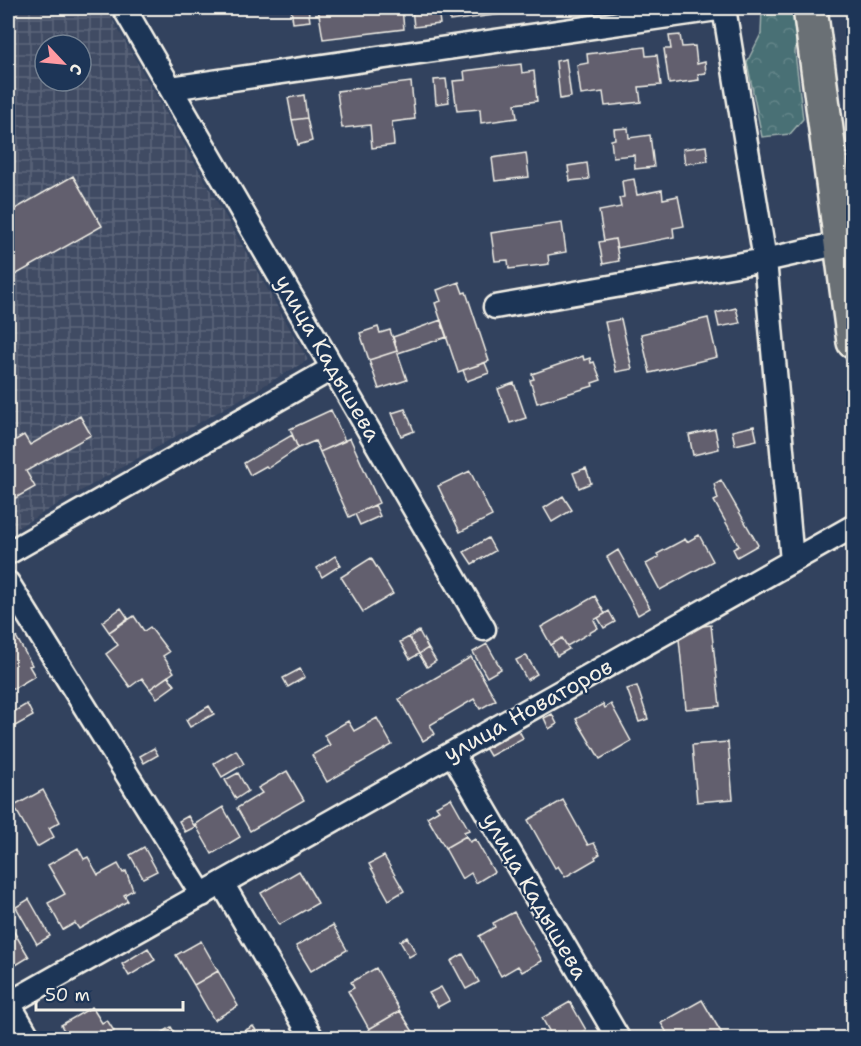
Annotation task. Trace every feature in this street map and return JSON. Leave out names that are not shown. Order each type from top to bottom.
[{"type":"main road","points":[[810,8],[854,342]]},
{"type":"street","name":"улица Кадышева","points":[[124,8],[484,629]]},
{"type":"street","points":[[171,88],[724,8],[765,260],[792,561]]},
{"type":"street","points":[[495,307],[765,260],[840,243]]},
{"type":"street","points":[[8,553],[333,368]]},
{"type":"street","name":"улица Новаторов","points":[[8,1004],[854,526]]},
{"type":"street","points":[[8,583],[202,895]]},
{"type":"street","name":"улица Кадышева","points":[[452,753],[618,1038]]},
{"type":"street","points":[[222,883],[312,1038]]},
{"type":"street","points":[[8,1004],[29,1038]]},
{"type":"shaded area","points":[[8,8],[106,8],[308,360],[8,533]]},
{"type":"green space","points":[[762,8],[799,8],[795,53],[803,119],[790,134],[762,137],[747,62],[761,34]]},
{"type":"building","points":[[291,8],[308,8],[310,21],[293,23]]},
{"type":"building","points":[[318,8],[402,8],[404,29],[323,39]]},
{"type":"building","points":[[412,8],[438,8],[440,24],[414,27]]},
{"type":"building","points":[[449,8],[524,8],[524,11],[450,21]]},
{"type":"building","points":[[680,35],[682,47],[695,46],[697,64],[705,62],[706,73],[698,74],[699,80],[669,84],[664,49],[671,49],[669,36]]},
{"type":"building","points":[[645,47],[646,56],[657,55],[661,85],[639,87],[641,102],[605,106],[603,92],[581,95],[577,65],[588,63],[587,54]]},
{"type":"building","points":[[566,59],[571,97],[560,99],[556,61]]},
{"type":"building","points":[[521,64],[522,73],[534,71],[537,101],[515,104],[517,118],[481,123],[480,109],[457,111],[453,81],[465,80],[464,71]]},
{"type":"building","points":[[446,79],[449,102],[436,104],[434,80]]},
{"type":"building","points":[[411,82],[415,119],[392,122],[394,145],[372,148],[370,125],[342,128],[337,91]]},
{"type":"building","points":[[304,95],[307,118],[292,120],[288,98]]},
{"type":"building","points":[[307,118],[312,141],[298,145],[292,120]]},
{"type":"building","points":[[628,128],[629,138],[650,135],[654,167],[635,169],[634,155],[613,157],[611,140],[615,139],[614,129]]},
{"type":"building","points":[[706,146],[708,161],[685,164],[683,149]]},
{"type":"building","points":[[526,153],[529,177],[495,181],[492,158]]},
{"type":"building","points":[[587,163],[589,179],[570,181],[568,166]]},
{"type":"building","points":[[73,176],[102,226],[8,279],[8,213]]},
{"type":"building","points":[[634,179],[637,195],[662,190],[663,199],[678,196],[684,226],[673,228],[674,237],[617,248],[615,239],[604,241],[599,211],[621,207],[619,198],[624,197],[622,181]]},
{"type":"building","points":[[562,223],[566,252],[548,255],[549,264],[509,269],[508,260],[495,261],[491,233]]},
{"type":"building","points":[[615,239],[619,261],[603,264],[599,242]]},
{"type":"building","points":[[459,282],[463,293],[466,292],[489,361],[458,372],[435,303],[441,301],[437,290]]},
{"type":"building","points":[[736,308],[740,323],[719,327],[716,313]]},
{"type":"building","points":[[708,318],[717,357],[650,373],[641,334]]},
{"type":"building","points":[[621,319],[632,369],[616,372],[605,322]]},
{"type":"building","points":[[441,320],[447,337],[398,353],[393,337]]},
{"type":"building","points":[[378,327],[380,333],[390,330],[397,351],[369,360],[360,333]]},
{"type":"building","points":[[397,351],[407,380],[379,389],[369,360]]},
{"type":"building","points":[[583,356],[584,360],[590,358],[591,363],[594,362],[601,380],[592,383],[593,386],[537,403],[530,380],[534,379],[532,374]]},
{"type":"building","points":[[485,363],[489,373],[467,381],[463,370]]},
{"type":"building","points":[[514,383],[526,418],[510,423],[498,389]]},
{"type":"building","points":[[405,409],[414,431],[401,436],[392,413]]},
{"type":"building","points":[[331,410],[345,441],[320,452],[315,441],[298,448],[290,429]]},
{"type":"building","points":[[80,416],[91,435],[26,471],[35,487],[12,500],[8,493],[8,437],[11,443],[24,435],[30,445]]},
{"type":"building","points":[[754,426],[757,440],[735,445],[732,431]]},
{"type":"building","points":[[715,429],[719,449],[693,455],[689,435]]},
{"type":"building","points":[[292,435],[298,448],[268,468],[266,466],[250,475],[244,463]]},
{"type":"building","points":[[350,438],[379,503],[349,517],[320,452]]},
{"type":"building","points":[[586,468],[591,483],[579,488],[573,473]]},
{"type":"building","points":[[470,471],[492,516],[460,532],[438,486]]},
{"type":"building","points":[[721,480],[758,545],[737,557],[733,549],[739,546],[714,501],[718,499],[714,484]]},
{"type":"building","points":[[563,496],[572,510],[552,522],[544,508]]},
{"type":"building","points":[[375,505],[380,516],[360,525],[355,514]]},
{"type":"building","points":[[699,535],[713,561],[660,590],[646,564],[659,557],[657,554],[685,539],[687,542]]},
{"type":"building","points":[[488,538],[495,551],[472,564],[464,552]]},
{"type":"building","points":[[618,550],[650,608],[638,615],[607,557]]},
{"type":"building","points":[[335,556],[341,565],[322,577],[317,568]]},
{"type":"building","points":[[371,558],[393,594],[363,612],[341,577]]},
{"type":"building","points":[[595,596],[605,614],[594,620],[598,628],[567,646],[562,638],[551,645],[541,627]]},
{"type":"building","points":[[121,608],[128,618],[109,632],[102,622]]},
{"type":"building","points":[[609,611],[615,622],[604,628],[598,618]]},
{"type":"building","points":[[134,616],[144,631],[150,627],[169,652],[163,656],[174,672],[150,689],[142,678],[130,687],[106,654],[118,645],[109,632]]},
{"type":"building","points":[[711,625],[720,706],[686,709],[678,629]]},
{"type":"building","points":[[10,626],[32,665],[29,666],[35,676],[8,692],[8,627]]},
{"type":"building","points":[[419,631],[428,648],[419,654],[409,637]]},
{"type":"building","points":[[409,637],[419,654],[410,659],[400,642]]},
{"type":"building","points":[[562,638],[569,649],[557,656],[551,645]]},
{"type":"building","points":[[487,644],[501,669],[487,677],[473,652]]},
{"type":"building","points":[[428,648],[436,661],[427,667],[419,654]]},
{"type":"building","points":[[526,655],[537,674],[527,680],[516,660]]},
{"type":"building","points":[[471,657],[496,700],[480,709],[474,699],[430,725],[435,734],[423,741],[399,699]]},
{"type":"building","points":[[300,669],[305,677],[288,687],[283,678]]},
{"type":"building","points":[[168,676],[175,685],[157,698],[150,689]]},
{"type":"building","points":[[637,686],[648,719],[639,722],[627,689]]},
{"type":"building","points":[[27,704],[33,716],[8,730],[8,715]]},
{"type":"building","points":[[603,704],[605,708],[611,704],[631,741],[600,759],[576,719]]},
{"type":"building","points":[[209,706],[214,714],[190,727],[186,720]]},
{"type":"building","points":[[552,714],[557,724],[549,729],[544,718]]},
{"type":"building","points":[[377,718],[392,745],[327,782],[312,755],[330,745],[324,735],[348,721],[354,731]]},
{"type":"building","points":[[517,727],[523,738],[490,756],[484,746]]},
{"type":"building","points":[[728,742],[733,799],[697,802],[692,745]]},
{"type":"building","points":[[154,748],[158,755],[144,763],[140,756]]},
{"type":"building","points":[[236,750],[244,764],[222,777],[214,763]]},
{"type":"building","points":[[287,771],[304,800],[250,831],[237,808],[262,793],[258,788]]},
{"type":"building","points":[[238,773],[248,791],[236,799],[225,780]]},
{"type":"building","points":[[43,790],[60,822],[49,828],[54,837],[37,847],[14,806]]},
{"type":"building","points":[[451,798],[469,830],[464,832],[466,836],[445,848],[427,817],[439,810],[436,806]]},
{"type":"building","points":[[563,800],[588,845],[594,843],[600,854],[595,857],[596,859],[565,877],[558,866],[555,868],[528,820]]},
{"type":"building","points":[[223,807],[240,837],[212,854],[195,824]]},
{"type":"building","points":[[188,816],[195,827],[185,832],[179,821]]},
{"type":"building","points":[[466,836],[470,842],[475,839],[494,872],[476,883],[471,873],[462,879],[445,848]]},
{"type":"building","points":[[144,847],[157,871],[143,878],[130,855]]},
{"type":"building","points":[[78,848],[84,859],[88,857],[98,875],[118,864],[123,873],[126,871],[133,890],[124,895],[128,901],[79,929],[75,923],[63,930],[48,903],[65,894],[48,865]]},
{"type":"building","points":[[384,856],[404,891],[389,900],[369,864]]},
{"type":"building","points":[[299,871],[318,903],[279,925],[261,893]]},
{"type":"building","points":[[29,899],[50,936],[37,944],[16,907]]},
{"type":"building","points":[[514,912],[542,961],[522,972],[518,966],[501,976],[479,936],[495,927],[493,923]]},
{"type":"building","points":[[8,922],[29,957],[8,970]]},
{"type":"building","points":[[333,925],[347,950],[311,971],[296,946]]},
{"type":"building","points":[[407,937],[416,953],[409,957],[400,941]]},
{"type":"building","points":[[201,941],[218,971],[194,985],[176,955]]},
{"type":"building","points":[[148,948],[155,960],[129,976],[122,964]]},
{"type":"building","points":[[463,954],[479,982],[466,989],[451,961]]},
{"type":"building","points":[[376,968],[400,1011],[369,1029],[348,991],[354,988],[351,982]]},
{"type":"building","points":[[218,971],[238,1006],[214,1020],[194,985]]},
{"type":"building","points":[[441,987],[449,1001],[438,1007],[429,993]]},
{"type":"building","points":[[702,1000],[722,1034],[714,1038],[670,1038],[661,1023]]},
{"type":"building","points":[[570,1002],[586,1030],[571,1038],[553,1038],[542,1018]]},
{"type":"building","points":[[92,1007],[102,1023],[107,1020],[114,1031],[108,1034],[111,1038],[68,1038],[61,1025]]},
{"type":"building","points":[[400,1011],[417,1038],[375,1038],[369,1029]]},
{"type":"building","points":[[253,1026],[261,1038],[231,1038]]},
{"type":"building","points":[[171,1027],[178,1038],[165,1038],[162,1033]]}]
